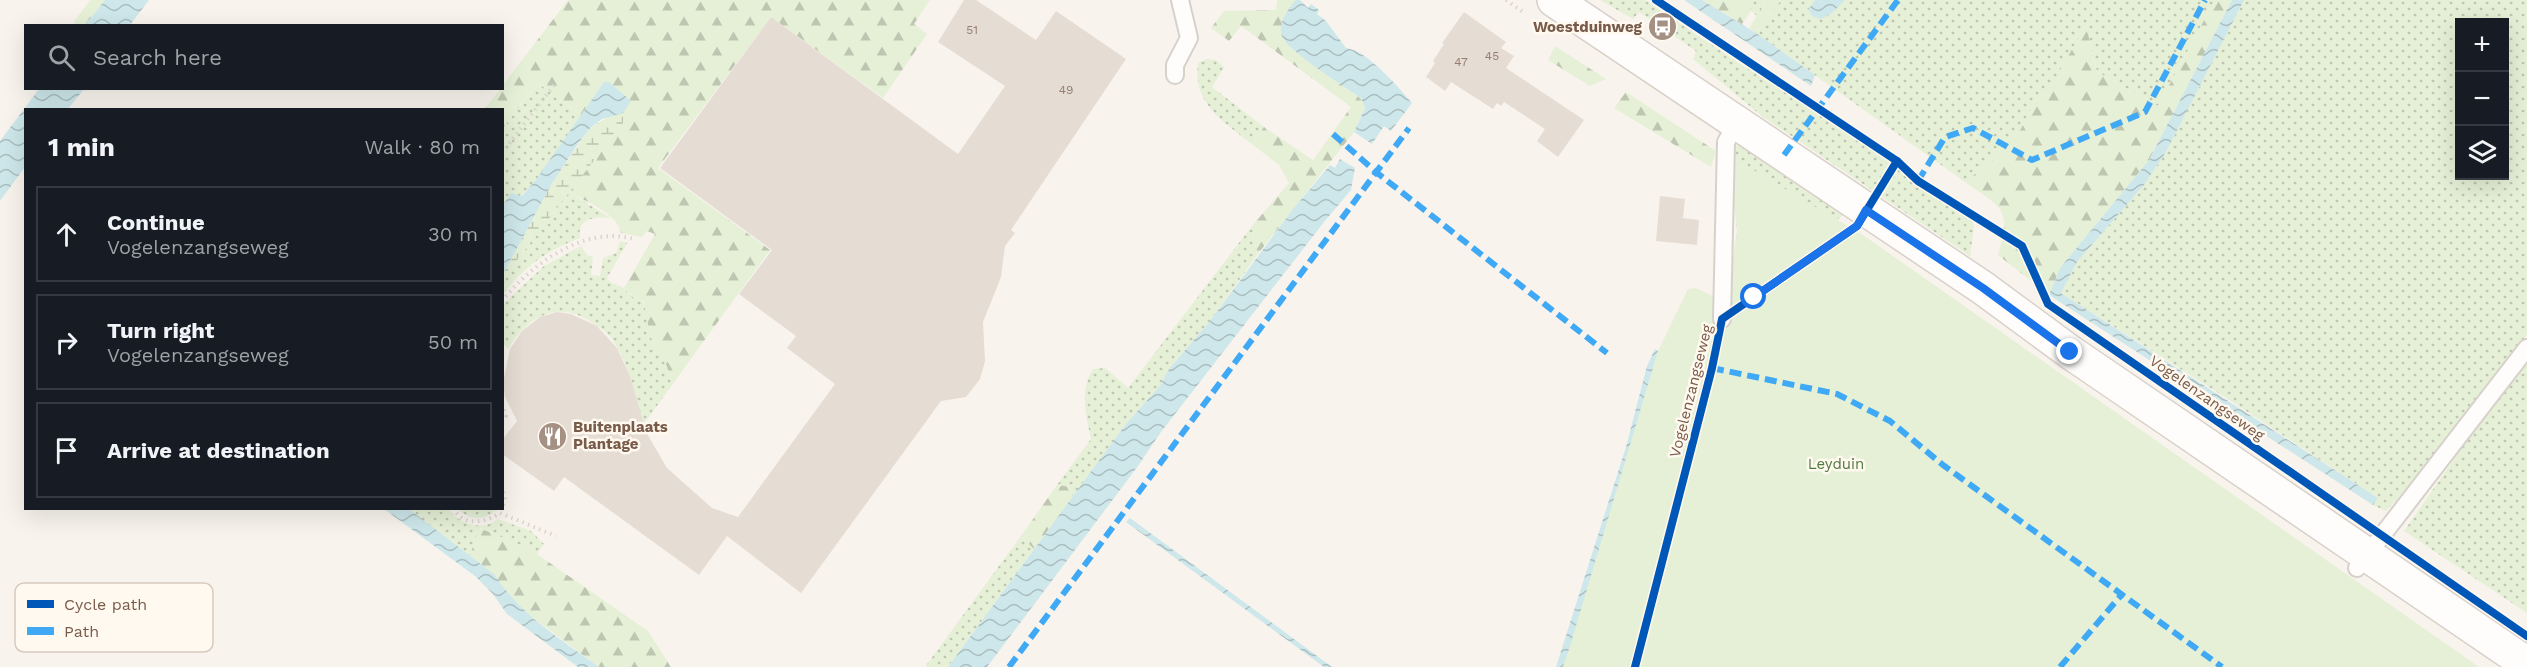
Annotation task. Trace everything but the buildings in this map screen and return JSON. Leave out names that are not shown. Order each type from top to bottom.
[{"type":"main road","points":[[1554,0],[1983,288],[2364,562],[2527,664]]},
{"type":"lane","points":[[1175,75],[1175,65],[1190,38],[1180,0]]},
{"type":"lane","points":[[1722,319],[1726,142],[1736,124]]},
{"type":"lane","points":[[2364,562],[2527,348]]},
{"type":"path","points":[[504,150],[554,85]]},
{"type":"path","points":[[504,299],[541,263],[580,243],[613,236],[636,239]]},
{"type":"path","points":[[455,510],[462,519],[477,522],[486,522],[502,510],[556,536]]},
{"type":"green space","points":[[90,0],[105,0],[86,24],[74,22]]},
{"type":"green space","points":[[568,0],[930,0],[914,24],[927,34],[883,98],[771,17],[658,168],[770,250],[672,385],[667,366],[651,338],[643,300],[637,301],[624,288],[655,234],[647,231],[642,237],[621,233],[613,219],[607,214],[569,192],[623,123],[604,82],[581,115],[538,83],[504,127],[504,108],[486,108],[499,90],[504,90],[504,84]]},
{"type":"green space","points":[[1277,0],[1296,0],[1283,39],[1293,49],[1360,98],[1365,107],[1354,132],[1257,255],[1252,226],[1289,183],[1279,165],[1252,144],[1264,127],[1313,160],[1351,107],[1241,26],[1229,41],[1211,28],[1224,11],[1276,10]]},
{"type":"green space","points":[[1600,0],[1645,0],[1742,65],[1969,207],[1974,226],[1970,256],[1763,117],[1693,59],[1696,51],[1639,12],[1633,19]]},
{"type":"green space","points":[[1702,0],[1746,0],[1751,11],[1742,24]]},
{"type":"green space","points":[[1746,0],[1767,0],[1757,16],[1751,11]]},
{"type":"green space","points":[[1767,0],[1781,0],[1756,33],[1749,28]]},
{"type":"green space","points":[[1781,0],[1815,0],[1808,11],[1812,16],[1845,0],[2215,0],[2158,106],[2097,72],[2086,26],[2047,94],[2029,112],[2022,129],[1992,160],[1965,182],[1756,33]]},
{"type":"green space","points":[[2215,0],[2232,0],[2149,160],[2060,268],[2049,295],[1998,255],[2004,227],[2001,210],[1965,182],[1992,160],[2021,129],[2029,112],[2047,93],[2086,25],[2097,72],[2158,106]]},
{"type":"green space","points":[[2244,0],[2527,0],[2527,335],[2427,467],[2386,511],[2373,505],[2378,498],[2061,293],[2077,262],[2144,185],[2166,152]]},
{"type":"green space","points":[[1555,46],[1606,79],[1590,86],[1548,60]]},
{"type":"green space","points":[[1207,59],[1216,60],[1224,67],[1212,87],[1264,127],[1252,144],[1221,120],[1205,101],[1197,77],[1198,63]]},
{"type":"green space","points":[[538,83],[581,115],[551,161],[532,185],[518,197],[511,193],[504,204],[504,127]]},
{"type":"green space","points":[[1626,92],[1716,151],[1711,167],[1614,108]]},
{"type":"green space","points":[[623,113],[623,123],[504,277],[504,271],[551,185],[590,128],[611,115]]},
{"type":"green space","points":[[1738,144],[1846,213],[1830,225],[1731,275],[1737,231],[1730,156]]},
{"type":"green space","name":"Leyduin","points":[[1730,156],[1863,235],[2479,667],[1562,667],[1658,351],[1688,289],[1696,288],[1715,297],[1731,275],[1737,231]]},
{"type":"green space","points":[[569,192],[611,218],[599,217],[584,222],[581,226],[580,238],[537,260],[504,294],[504,277]]},
{"type":"green space","points":[[1252,226],[1257,255],[1210,321],[1169,369],[1160,386],[1125,425],[1072,498],[1071,487],[1057,485],[1091,439],[1085,394],[1093,369],[1105,368],[1128,388]]},
{"type":"green space","points":[[620,241],[627,243],[607,278],[610,282],[622,287],[637,301],[642,300],[648,316],[652,341],[667,363],[672,385],[643,425],[632,382],[620,352],[610,336],[593,323],[568,312],[556,312],[534,320],[516,337],[508,349],[504,344],[504,303],[544,266],[581,246],[587,255],[593,257],[591,275],[600,276],[603,258],[616,253]]},
{"type":"green space","points":[[2527,360],[2527,613],[2404,531]]},
{"type":"green space","points":[[1057,485],[1071,487],[1072,498],[1034,549],[1021,536]]},
{"type":"green space","points":[[410,510],[450,510],[458,519],[478,526],[498,519],[531,531],[544,544],[537,554],[480,528],[470,556]]},
{"type":"green space","points":[[459,510],[496,510],[488,516],[478,518]]},
{"type":"green space","points":[[479,528],[537,554],[648,631],[671,667],[599,667],[528,614],[502,587],[495,575],[470,556]]},
{"type":"green space","points":[[1021,536],[1034,549],[948,667],[925,667]]},
{"type":"water","points":[[105,0],[149,0],[131,24],[86,24]]},
{"type":"water","points":[[1296,0],[1300,0],[1308,8],[1311,4],[1319,10],[1317,14],[1326,21],[1346,48],[1373,63],[1412,103],[1391,131],[1384,126],[1372,144],[1354,132],[1365,108],[1361,98],[1296,52],[1283,38],[1282,23]]},
{"type":"water","points":[[1684,0],[1702,0],[1756,33],[1815,75],[1811,86]]},
{"type":"water","points":[[1815,0],[1845,0],[1832,13],[1821,19],[1812,16],[1808,10]]},
{"type":"water","points":[[2232,0],[2244,0],[2166,152],[2144,185],[2077,262],[2061,293],[2378,498],[2373,505],[2049,295],[2060,268],[2149,160]]},
{"type":"water","points":[[604,82],[609,82],[631,101],[623,113],[602,119],[590,128],[578,144],[551,185],[504,272],[504,204],[511,193],[522,196]]},
{"type":"water","points":[[38,90],[83,90],[69,108],[25,108]]},
{"type":"water","points":[[24,109],[24,168],[0,201],[0,141]]},
{"type":"water","points":[[1340,159],[1355,168],[1351,190],[1161,432],[987,667],[948,667],[1125,425],[1160,386],[1169,369],[1210,321],[1293,209],[1330,165],[1335,168]]},
{"type":"water","points":[[1655,349],[1658,351],[1570,646],[1563,667],[1556,667],[1626,447],[1647,366]]},
{"type":"water","points":[[385,510],[410,510],[495,575],[505,589],[542,626],[599,667],[578,667],[507,614],[493,594],[475,576]]},
{"type":"water","points":[[1130,518],[1332,667],[1324,667],[1126,522]]},
{"type":"marked path","points":[[1784,155],[1898,0]]},
{"type":"marked path","points":[[1918,181],[1945,137],[1973,128],[2032,160],[2145,112],[2205,0]]},
{"type":"marked path","points":[[1009,667],[1409,128]]},
{"type":"marked path","points":[[1333,134],[1376,172],[1607,353]]},
{"type":"marked path","points":[[1712,368],[1837,394],[1890,421],[1943,465],[2222,667]]},
{"type":"marked path","points":[[2060,667],[2123,593]]},
{"type":"cycle path","name":"Vogelenzangseweg","points":[[1656,0],[1897,161],[1918,181],[2022,246],[2048,304],[2527,636]]},
{"type":"cycle path","name":"Vogelenzangseweg","points":[[1635,667],[1712,368],[1722,319],[1857,226],[1897,161]]},
{"type":"place","name":"Woestduinweg","points":[[1663,27]]},
{"type":"place","name":"Buitenplaats Plantage","points":[[552,436]]},
{"type":"route","points":[[1754,297],[1857,226],[1866,210],[1983,288],[2070,352]]}]
